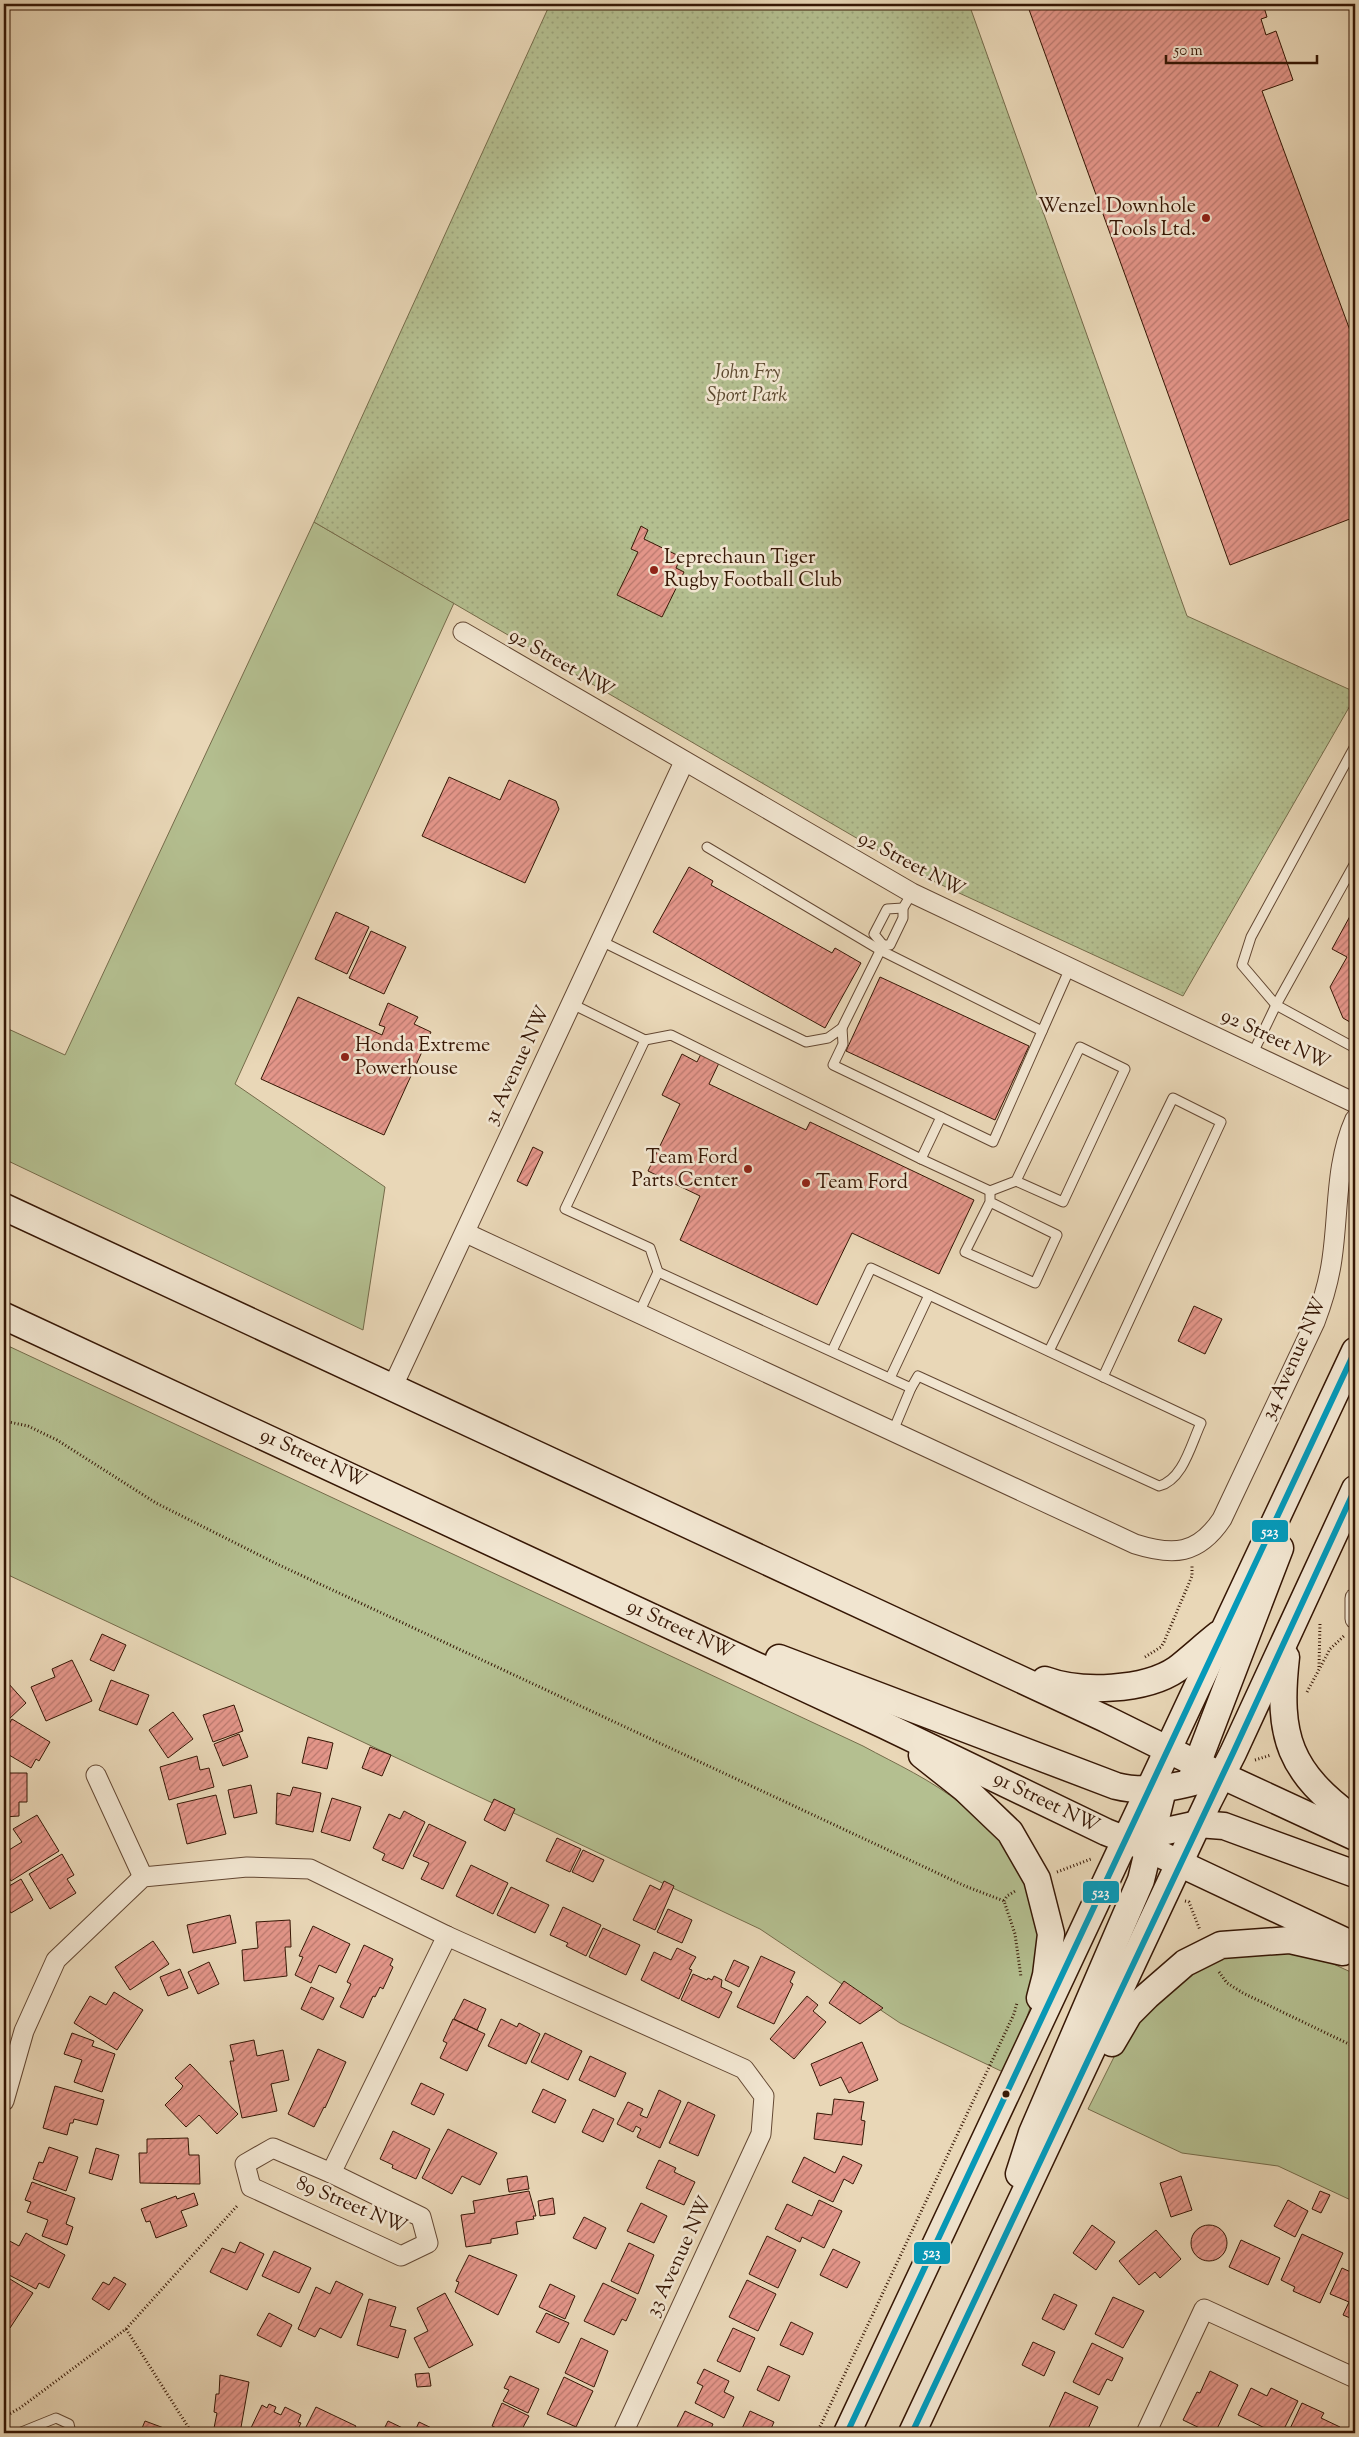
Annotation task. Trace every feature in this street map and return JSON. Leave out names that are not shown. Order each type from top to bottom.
[{"type":"main road","points":[[4,1207],[1168,1750],[1194,1774]]},
{"type":"main road","name":"91 Street NW","points":[[4,1316],[884,1724],[1106,1832],[1143,1841],[1180,1864],[1355,1946]]},
{"type":"main road","points":[[996,2254],[1032,2133],[1141,1880],[1143,1841],[1168,1750],[1354,1354]]},
{"type":"main road","points":[[912,2433],[1180,1864],[1190,1826],[1194,1774],[1354,1354]]},
{"type":"main road","points":[[1190,1826],[1223,1774],[1355,1489]]},
{"type":"main road","points":[[538,1563],[842,1683],[1116,1786],[1157,1788],[1194,1774],[1223,1774],[1355,1837]]},
{"type":"main road","points":[[942,1643],[1057,1684],[1101,1688],[1144,1683],[1176,1670],[1225,1629]]},
{"type":"main road","points":[[1288,1636],[1282,1702],[1286,1734],[1304,1774],[1334,1804],[1355,1820]]},
{"type":"main road","points":[[884,1724],[965,1789],[1010,1832],[1037,1879],[1051,1934],[1046,1975],[1024,2057]]},
{"type":"main road","points":[[847,2433],[1024,2057],[1143,1841],[1190,1826],[1224,1826],[1355,1874]]},
{"type":"main road","points":[[996,2254],[1062,2144],[1100,2064],[1130,2014],[1185,1963],[1221,1945],[1290,1940],[1355,1954]]},
{"type":"street","name":"92 Street NW","points":[[463,632],[684,762],[908,901],[1070,968],[1355,1104]]},
{"type":"street","name":"31 Avenue NW","points":[[392,1388],[684,762]]},
{"type":"street","name":"34 Avenue NW","points":[[893,1431],[1135,1544],[1164,1552],[1192,1548],[1214,1532],[1222,1519],[1315,1322],[1323,1300],[1332,1258],[1343,1152],[1355,1120]]},
{"type":"street","points":[[466,1232],[893,1431]]},
{"type":"street","points":[[1352,1626],[1355,1598]]},
{"type":"street","points":[[96,1775],[143,1877]]},
{"type":"street","points":[[4,2101],[24,2031],[56,1960],[143,1877],[247,1867],[310,1869],[447,1936]]},
{"type":"street","name":"33 Avenue NW","points":[[447,1936],[744,2069],[764,2096],[761,2134],[624,2433]]},
{"type":"street","name":"89 Street NW","points":[[331,2174],[447,1936]]},
{"type":"street","name":"89 Street NW","points":[[273,2148],[331,2174],[421,2217],[428,2243],[401,2256],[251,2187],[245,2164],[273,2148]]},
{"type":"street","points":[[1146,2433],[1204,2309],[1355,2378]]},
{"type":"lane","points":[[1355,746],[1251,937],[1242,965],[1276,1005],[1355,1048]]},
{"type":"lane","points":[[707,847],[881,948],[1042,1031]]},
{"type":"lane","points":[[1252,1055],[1276,1005],[1355,862]]},
{"type":"lane","points":[[881,948],[874,934],[887,909],[908,901]]},
{"type":"lane","points":[[908,901],[903,918],[890,945],[881,948],[842,1028],[842,1044],[833,1065],[993,1142],[1070,968]]},
{"type":"lane","points":[[601,941],[806,1042],[828,1038],[842,1028]]},
{"type":"lane","points":[[572,1004],[644,1040],[671,1035],[921,1159],[990,1191],[1016,1181],[1080,1047],[1125,1069],[1063,1202],[1016,1181]]},
{"type":"lane","points":[[639,1313],[658,1272],[650,1248],[565,1209],[644,1040]]},
{"type":"lane","points":[[1049,1351],[1173,1098],[1221,1122],[1103,1377]]},
{"type":"lane","points":[[921,1159],[941,1117]]},
{"type":"lane","points":[[990,1191],[990,1202],[965,1252],[1034,1283],[1058,1235],[990,1202]]},
{"type":"lane","points":[[832,1351],[871,1268],[1201,1423],[1177,1474],[1168,1484],[1158,1486],[918,1376],[893,1431]]},
{"type":"lane","points":[[658,1272],[911,1388]]},
{"type":"lane","points":[[890,1378],[929,1295]]},
{"type":"lane","points":[[19,2433],[56,2418],[69,2424],[71,2433]]},
{"type":"path","points":[[4,1421],[28,1426],[57,1440],[156,1503],[277,1564],[965,1886],[1004,1902],[1015,1934],[1021,1975],[1020,1985]]},
{"type":"path","points":[[1319,1668],[1336,1642],[1352,1626]]},
{"type":"path","points":[[1189,1902],[1208,1951],[1227,1983],[1243,1993],[1355,2047]]},
{"type":"path","points":[[817,2433],[1010,2023],[1019,1995]]},
{"type":"path","points":[[4,2417],[20,2408],[126,2329],[237,2206]]},
{"type":"path","points":[[126,2329],[192,2433]]},
{"type":"green space","name":"John Fry Sport Park","points":[[550,4],[969,4],[1187,616],[1355,692],[1355,697],[1183,996],[920,875],[314,522]]},
{"type":"green space","points":[[314,522],[454,603],[235,1084],[385,1187],[363,1330],[4,1159],[4,1027],[65,1055]]},
{"type":"green space","points":[[4,1344],[863,1746],[914,1773],[950,1795],[984,1824],[1018,1867],[1029,1891],[1036,1917],[1039,1944],[1038,1972],[1032,2001],[1023,2028],[1003,2072],[900,2023],[760,1929],[4,1573]]},
{"type":"green space","points":[[1278,1949],[1329,1962],[1355,1974],[1355,2202],[1278,2166],[1182,2153],[1088,2109],[1127,2031],[1207,1960]]},
{"type":"building","name":"Wenzel Downhole Tools Ltd.","points":[[1027,4],[1263,4],[1267,17],[1261,19],[1266,35],[1276,31],[1293,80],[1262,91],[1355,344],[1355,517],[1230,565]]},
{"type":"building","name":"Leprechaun Tiger Rugby Football Club","points":[[641,526],[648,530],[644,539],[681,557],[676,568],[684,572],[662,617],[617,595],[638,552],[631,549]]},
{"type":"building","points":[[449,777],[500,800],[509,780],[556,801],[559,809],[525,883],[422,836]]},
{"type":"building","points":[[689,867],[713,881],[711,885],[832,953],[835,948],[861,963],[825,1028],[653,932]]},
{"type":"building","points":[[1355,907],[1355,1025],[1343,1018],[1330,987],[1347,957],[1332,949]]},
{"type":"building","points":[[336,912],[369,927],[347,974],[315,959]]},
{"type":"building","points":[[371,931],[406,947],[384,994],[349,978]]},
{"type":"building","points":[[880,977],[1029,1046],[995,1120],[846,1051]]},
{"type":"building","name":"Honda Extreme Powerhouse","points":[[298,997],[382,1035],[385,1027],[379,1025],[388,1003],[418,1017],[414,1024],[431,1032],[384,1135],[261,1079]]},
{"type":"building","name":"Team Ford","points":[[682,1054],[697,1062],[701,1054],[719,1063],[709,1084],[806,1130],[810,1122],[974,1200],[939,1274],[852,1233],[817,1305],[680,1240],[700,1196],[648,1171],[680,1104],[662,1095]]},
{"type":"building","points":[[533,1147],[543,1152],[527,1186],[517,1181]]},
{"type":"building","points":[[1194,1306],[1222,1319],[1205,1354],[1178,1341]]},
{"type":"building","points":[[102,1634],[126,1645],[114,1671],[90,1660]]},
{"type":"building","points":[[72,1660],[92,1701],[46,1721],[31,1687],[55,1677],[52,1669]]},
{"type":"building","points":[[111,1680],[149,1695],[137,1725],[99,1710]]},
{"type":"building","points":[[8,1683],[26,1703],[9,1719],[4,1714],[4,1687]]},
{"type":"building","points":[[234,1705],[243,1731],[213,1742],[203,1715]]},
{"type":"building","points":[[173,1712],[193,1739],[168,1758],[149,1730]]},
{"type":"building","points":[[12,1719],[50,1742],[39,1761],[36,1759],[31,1768],[4,1752],[4,1732]]},
{"type":"building","points":[[239,1734],[248,1757],[223,1766],[214,1744]]},
{"type":"building","points":[[308,1737],[333,1743],[327,1769],[302,1763]]},
{"type":"building","points":[[370,1747],[391,1755],[382,1776],[362,1768]]},
{"type":"building","points":[[197,1756],[200,1770],[209,1768],[214,1787],[169,1800],[160,1767]]},
{"type":"building","points":[[4,1773],[27,1773],[27,1802],[19,1802],[19,1816],[4,1817]]},
{"type":"building","points":[[251,1785],[257,1813],[234,1818],[228,1790]]},
{"type":"building","points":[[293,1787],[321,1793],[313,1832],[276,1824],[277,1793],[290,1796]]},
{"type":"building","points":[[216,1795],[226,1834],[187,1844],[177,1804]]},
{"type":"building","points":[[332,1798],[361,1807],[350,1841],[321,1832]]},
{"type":"building","points":[[494,1799],[515,1809],[505,1831],[484,1820]]},
{"type":"building","points":[[404,1811],[425,1822],[403,1869],[382,1860],[385,1854],[373,1848],[389,1814],[400,1819]]},
{"type":"building","points":[[37,1815],[59,1851],[11,1881],[4,1869],[4,1853],[22,1842],[13,1829]]},
{"type":"building","points":[[429,1824],[466,1842],[443,1889],[421,1879],[429,1863],[413,1856]]},
{"type":"building","points":[[557,1838],[581,1849],[570,1872],[546,1861]]},
{"type":"building","points":[[583,1850],[604,1860],[593,1882],[572,1872]]},
{"type":"building","points":[[62,1854],[74,1875],[67,1879],[76,1893],[50,1909],[29,1874]]},
{"type":"building","points":[[471,1865],[508,1883],[493,1914],[456,1896]]},
{"type":"building","points":[[21,1879],[33,1900],[11,1913],[4,1901],[4,1889]]},
{"type":"building","points":[[664,1881],[674,1886],[655,1930],[633,1920],[650,1885],[660,1890]]},
{"type":"building","points":[[511,1887],[549,1905],[535,1933],[497,1915]]},
{"type":"building","points":[[563,1907],[601,1925],[586,1956],[566,1946],[568,1943],[550,1935]]},
{"type":"building","points":[[668,1909],[692,1920],[682,1943],[657,1932]]},
{"type":"building","points":[[230,1915],[236,1943],[193,1953],[187,1925]]},
{"type":"building","points":[[290,1920],[291,1947],[285,1947],[287,1976],[244,1981],[242,1950],[258,1948],[256,1922]]},
{"type":"building","points":[[313,1926],[350,1944],[336,1973],[319,1965],[311,1983],[295,1975],[303,1957],[299,1956]]},
{"type":"building","points":[[603,1928],[640,1945],[626,1975],[589,1957]]},
{"type":"building","points":[[153,1941],[169,1964],[130,1990],[115,1967]]},
{"type":"building","points":[[364,1945],[393,1959],[390,1965],[393,1967],[383,1989],[380,1987],[375,1997],[373,1996],[363,2018],[340,2007],[351,1984],[347,1982]]},
{"type":"building","points":[[677,1948],[696,1957],[689,1969],[692,1970],[679,1999],[641,1980],[654,1952],[671,1960]]},
{"type":"building","points":[[761,1956],[795,1972],[790,1982],[793,1984],[774,2024],[737,2007]]},
{"type":"building","points":[[734,1960],[749,1967],[739,1987],[725,1980]]},
{"type":"building","points":[[209,1962],[219,1984],[198,1994],[188,1972]]},
{"type":"building","points":[[180,1969],[188,1988],[168,1996],[160,1977]]},
{"type":"building","points":[[693,1974],[707,1980],[708,1978],[712,1980],[714,1976],[722,1980],[721,1987],[732,1992],[719,2018],[681,2000]]},
{"type":"building","points":[[844,1981],[883,2008],[860,2024],[829,2003]]},
{"type":"building","points":[[311,1987],[334,1998],[323,2020],[301,2009]]},
{"type":"building","points":[[114,1992],[143,2010],[117,2050],[74,2023],[90,1996],[106,2005]]},
{"type":"building","points":[[807,1996],[818,2005],[813,2011],[826,2022],[794,2059],[770,2039]]},
{"type":"building","points":[[464,1999],[486,2009],[477,2030],[454,2019]]},
{"type":"building","points":[[453,2019],[485,2034],[467,2071],[440,2058],[447,2043],[443,2041]]},
{"type":"building","points":[[501,2019],[517,2027],[519,2023],[540,2034],[526,2064],[488,2046]]},
{"type":"building","points":[[72,2033],[94,2041],[92,2046],[115,2054],[102,2092],[74,2082],[82,2060],[64,2054]]},
{"type":"building","points":[[545,2033],[582,2051],[568,2080],[531,2062]]},
{"type":"building","points":[[254,2040],[257,2056],[283,2050],[289,2080],[271,2084],[277,2111],[242,2118],[230,2061],[234,2061],[230,2045]]},
{"type":"building","points":[[862,2042],[878,2080],[849,2093],[841,2077],[820,2086],[811,2064]]},
{"type":"building","points":[[318,2049],[346,2062],[314,2127],[288,2114]]},
{"type":"building","points":[[590,2056],[626,2073],[615,2097],[579,2080]]},
{"type":"building","points":[[190,2064],[238,2114],[217,2134],[199,2115],[186,2127],[165,2105],[183,2086],[175,2078]]},
{"type":"building","points":[[421,2083],[444,2094],[434,2115],[411,2104]]},
{"type":"building","points":[[55,2086],[104,2100],[97,2125],[74,2119],[73,2123],[70,2123],[67,2135],[43,2128]]},
{"type":"building","points":[[543,2089],[566,2100],[555,2123],[532,2112]]},
{"type":"building","points":[[659,2090],[681,2101],[660,2148],[637,2137],[641,2129],[636,2126],[633,2132],[617,2124],[628,2102],[643,2109],[640,2115],[647,2118]]},
{"type":"building","points":[[834,2099],[864,2102],[861,2120],[865,2121],[862,2145],[814,2139],[817,2113],[832,2115]]},
{"type":"building","points":[[688,2102],[715,2115],[698,2156],[669,2143]]},
{"type":"building","points":[[593,2109],[614,2119],[603,2142],[582,2132]]},
{"type":"building","points":[[448,2129],[497,2153],[480,2185],[462,2176],[452,2194],[422,2178]]},
{"type":"building","points":[[393,2131],[430,2149],[416,2179],[392,2168],[393,2165],[380,2159]]},
{"type":"building","points":[[188,2138],[189,2155],[199,2155],[200,2184],[140,2183],[139,2153],[147,2153],[147,2139]]},
{"type":"building","points":[[49,2147],[78,2157],[66,2191],[33,2179],[39,2162],[43,2163]]},
{"type":"building","points":[[96,2148],[119,2155],[112,2180],[89,2173]]},
{"type":"building","points":[[843,2156],[862,2165],[853,2184],[844,2179],[833,2202],[792,2182],[804,2157],[835,2173]]},
{"type":"building","points":[[659,2160],[676,2168],[674,2172],[695,2182],[684,2205],[646,2188]]},
{"type":"building","points":[[527,2176],[529,2189],[509,2192],[507,2179]]},
{"type":"building","points":[[1181,2176],[1192,2210],[1171,2217],[1160,2183]]},
{"type":"building","points":[[32,2182],[75,2198],[66,2224],[73,2227],[67,2245],[42,2236],[48,2220],[27,2212],[31,2202],[25,2200]]},
{"type":"building","points":[[529,2191],[536,2216],[533,2216],[534,2219],[516,2222],[518,2234],[491,2239],[491,2243],[466,2247],[461,2215],[475,2213],[473,2201]]},
{"type":"building","points":[[1320,2191],[1330,2195],[1321,2213],[1312,2209]]},
{"type":"building","points":[[194,2193],[198,2205],[181,2211],[187,2226],[156,2238],[150,2221],[146,2222],[141,2209],[176,2196],[177,2199]]},
{"type":"building","points":[[553,2198],[555,2214],[540,2216],[538,2201]]},
{"type":"building","points":[[819,2200],[842,2211],[824,2248],[802,2237],[800,2242],[775,2229],[787,2204],[812,2216]]},
{"type":"building","points":[[1288,2200],[1308,2211],[1295,2237],[1274,2226]]},
{"type":"building","points":[[641,2203],[667,2216],[654,2243],[627,2231]]},
{"type":"building","points":[[584,2217],[606,2228],[596,2249],[573,2238]]},
{"type":"building","points":[[1092,2225],[1115,2242],[1096,2270],[1073,2253]]},
{"type":"building","points":[[1209,2225],[1216,2226],[1222,2230],[1226,2236],[1226,2250],[1222,2256],[1216,2260],[1209,2261],[1202,2260],[1196,2256],[1192,2250],[1191,2243],[1192,2236],[1196,2230],[1202,2226]]},
{"type":"building","points":[[1156,2230],[1181,2259],[1160,2278],[1155,2272],[1139,2285],[1119,2261]]},
{"type":"building","points":[[26,2233],[65,2255],[49,2288],[39,2283],[36,2289],[9,2275],[10,2273],[4,2270],[4,2238],[19,2246]]},
{"type":"building","points":[[1302,2234],[1343,2253],[1320,2303],[1293,2291],[1295,2287],[1281,2280]]},
{"type":"building","points":[[767,2236],[796,2250],[778,2288],[749,2274]]},
{"type":"building","points":[[1241,2240],[1280,2258],[1268,2285],[1229,2267]]},
{"type":"building","points":[[240,2242],[264,2254],[247,2290],[210,2272],[222,2248],[235,2253]]},
{"type":"building","points":[[629,2243],[654,2255],[638,2294],[611,2281]]},
{"type":"building","points":[[833,2249],[860,2262],[847,2288],[820,2275]]},
{"type":"building","points":[[274,2251],[311,2268],[299,2293],[262,2276]]},
{"type":"building","points":[[469,2255],[517,2275],[498,2315],[455,2292],[459,2282],[456,2281]]},
{"type":"building","points":[[1342,2268],[1355,2274],[1355,2320],[1343,2315],[1349,2302],[1330,2294]]},
{"type":"building","points":[[5,2276],[33,2293],[10,2328],[7,2329],[4,2326]]},
{"type":"building","points":[[114,2277],[126,2284],[109,2310],[92,2299],[103,2282],[109,2285]]},
{"type":"building","points":[[747,2280],[776,2294],[758,2331],[729,2317]]},
{"type":"building","points":[[336,2281],[363,2294],[341,2338],[320,2328],[315,2337],[298,2329],[316,2287],[330,2294]]},
{"type":"building","points":[[603,2283],[636,2299],[626,2321],[622,2319],[614,2335],[584,2321]]},
{"type":"building","points":[[550,2284],[575,2296],[565,2319],[539,2307]]},
{"type":"building","points":[[445,2293],[473,2345],[429,2368],[414,2338],[428,2331],[417,2308]]},
{"type":"building","points":[[1054,2294],[1077,2305],[1064,2330],[1042,2319]]},
{"type":"building","points":[[1113,2297],[1144,2311],[1123,2348],[1095,2334]]},
{"type":"building","points":[[369,2299],[396,2307],[390,2326],[406,2330],[398,2358],[357,2345]]},
{"type":"building","points":[[269,2313],[292,2325],[281,2347],[257,2335]]},
{"type":"building","points":[[546,2313],[569,2323],[559,2343],[536,2332]]},
{"type":"building","points":[[791,2322],[813,2333],[803,2355],[780,2345]]},
{"type":"building","points":[[733,2328],[755,2338],[740,2372],[717,2361]]},
{"type":"building","points":[[581,2338],[608,2351],[594,2387],[565,2373]]},
{"type":"building","points":[[1033,2342],[1055,2352],[1044,2376],[1022,2365]]},
{"type":"building","points":[[1092,2343],[1123,2358],[1112,2381],[1107,2379],[1099,2395],[1073,2382]]},
{"type":"building","points":[[768,2366],[790,2376],[779,2401],[757,2390]]},
{"type":"building","points":[[704,2369],[729,2381],[724,2392],[734,2397],[724,2418],[695,2403],[703,2386],[697,2383]]},
{"type":"building","points":[[1210,2371],[1238,2385],[1215,2433],[1210,2433],[1183,2420],[1197,2392],[1200,2393]]},
{"type":"building","points":[[429,2373],[431,2386],[417,2387],[415,2374]]},
{"type":"building","points":[[220,2375],[249,2382],[240,2433],[213,2433],[217,2413],[214,2412],[216,2394],[219,2394]]},
{"type":"building","points":[[510,2376],[539,2389],[528,2413],[503,2401],[509,2390],[504,2388]]},
{"type":"building","points":[[564,2377],[593,2391],[576,2427],[547,2414]]},
{"type":"building","points":[[1251,2388],[1267,2396],[1271,2388],[1298,2401],[1282,2433],[1275,2433],[1238,2415]]},
{"type":"building","points":[[1065,2392],[1098,2407],[1086,2433],[1047,2432]]},
{"type":"building","points":[[502,2403],[529,2416],[520,2433],[508,2433],[492,2426]]},
{"type":"building","points":[[1302,2403],[1324,2413],[1321,2418],[1340,2427],[1337,2433],[1288,2433]]},
{"type":"building","points":[[269,2404],[276,2407],[274,2412],[281,2415],[285,2407],[301,2415],[298,2422],[301,2423],[296,2433],[249,2432],[262,2405],[267,2408]]},
{"type":"building","points":[[316,2407],[356,2426],[352,2433],[303,2433]]},
{"type":"building","points":[[685,2411],[713,2424],[709,2433],[674,2433]]},
{"type":"building","points":[[750,2411],[774,2422],[769,2433],[740,2433]]},
{"type":"building","points":[[145,2421],[172,2431],[171,2433],[140,2433]]},
{"type":"building","points":[[388,2421],[411,2432],[382,2433]]},
{"type":"building","points":[[419,2422],[442,2433],[414,2433]]},
{"type":"transit line","name":"523","points":[[847,2433],[1355,1351]]},
{"type":"transit line","name":"523","points":[[912,2433],[1233,1753],[1355,1489]]},
{"type":"place","name":"Wenzel Downhole Tools Ltd.","points":[[1206,218]]},
{"type":"place","name":"Leprechaun Tiger Rugby Football Club","points":[[654,570]]},
{"type":"place","name":"Honda Extreme Powerhouse","points":[[345,1057]]},
{"type":"place","name":"Team Ford Parts Center","points":[[748,1169]]},
{"type":"place","name":"Team Ford","points":[[806,1183]]}]
